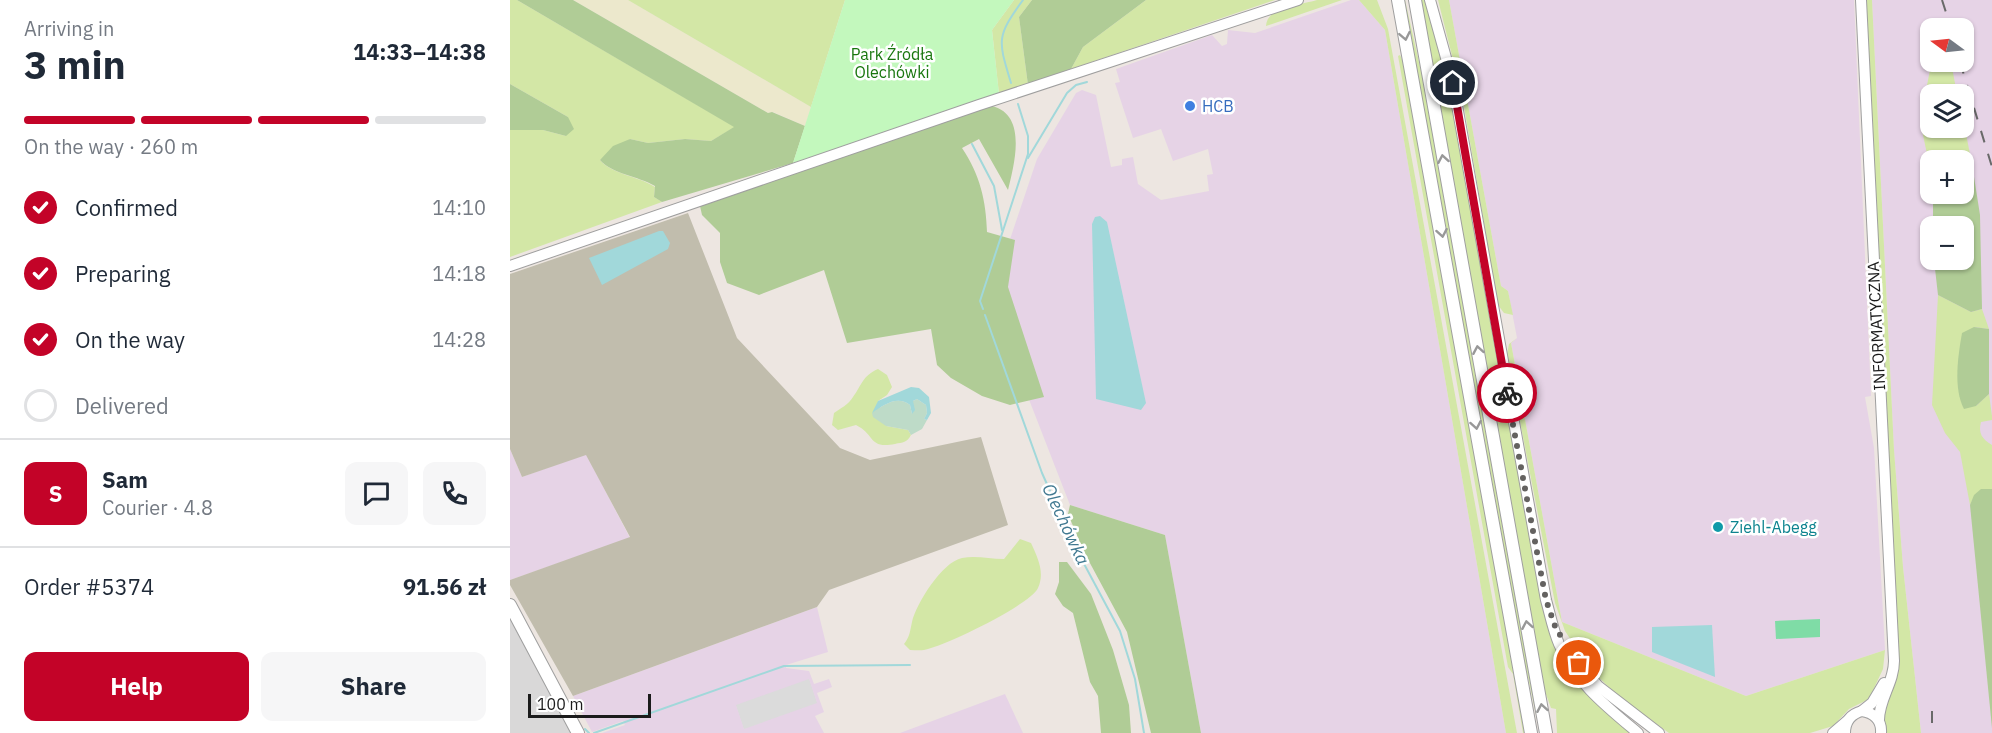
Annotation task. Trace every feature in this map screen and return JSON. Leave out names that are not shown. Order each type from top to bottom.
[{"type":"street","points":[[1272,7],[1284,0]]},
{"type":"street","points":[[510,266],[1298,0]]},
{"type":"street","points":[[1398,0],[1532,733]]},
{"type":"street","points":[[1414,0],[1546,733]]},
{"type":"street","points":[[1430,0],[1453,83],[1542,583],[1558,642],[1584,683],[1638,733]]},
{"type":"street","name":"INFORMATYCZNA","points":[[1861,0],[1894,670],[1881,704],[1879,720]]},
{"type":"street","points":[[510,605],[578,733]]},
{"type":"street","points":[[1556,629],[1598,686],[1659,733]]},
{"type":"street","name":"INFORMATYCZNA","points":[[1847,721],[1872,703],[1882,686],[1893,651]]},
{"type":"street","points":[[1862,711],[1869,712],[1879,720],[1881,733]]},
{"type":"street","points":[[1833,733],[1847,721]]},
{"type":"street","points":[[1845,733],[1847,721]]},
{"type":"shaded area","points":[[573,0],[628,0],[811,107],[805,126],[773,112],[768,113]]},
{"type":"shaded area","points":[[1351,0],[1359,0],[1385,30],[1506,733],[1201,733],[1165,535],[1070,505],[990,299],[1037,159],[1076,93],[1082,90],[1096,95],[1111,167],[1122,165],[1122,159],[1133,157],[1138,184],[1161,200],[1209,191],[1207,175],[1213,174],[1208,149],[1173,161],[1161,129],[1133,138],[1115,83],[1120,82],[1116,69],[1212,35],[1222,46],[1227,44],[1228,30],[1255,33]]},
{"type":"shaded area","points":[[1449,0],[1854,0],[1871,396],[1865,397],[1874,448],[1885,650],[1746,696],[1562,622],[1511,343],[1517,338],[1508,291],[1501,286]]},
{"type":"shaded area","points":[[1872,0],[1992,0],[1992,733],[1921,733],[1903,567],[1894,450]]},
{"type":"shaded area","points":[[688,213],[737,338],[840,448],[870,460],[981,437],[1008,525],[829,590],[817,607],[573,696],[510,585],[510,580],[630,537],[586,455],[522,477],[510,449],[510,274]]},
{"type":"shaded area","points":[[510,449],[522,477],[586,454],[630,538],[510,580]]},
{"type":"shaded area","points":[[817,607],[828,652],[786,665],[786,668],[809,671],[814,684],[829,679],[832,687],[817,693],[824,712],[815,716],[824,733],[602,733],[625,725],[623,721],[592,732],[573,696]]},
{"type":"shaded area","points":[[510,619],[571,733],[510,733]]},
{"type":"shaded area","points":[[809,679],[817,703],[744,729],[736,705]]},
{"type":"shaded area","points":[[1005,694],[1023,733],[900,733]]},
{"type":"green space","points":[[510,0],[517,0],[735,127],[711,141],[685,139],[648,143],[630,139],[600,160],[611,169],[655,187],[654,197],[662,202],[510,257],[510,130],[543,130],[566,136],[568,117],[510,84]]},
{"type":"green space","points":[[517,0],[573,0],[768,113],[772,112],[805,126],[793,163],[662,202],[654,197],[655,186],[611,169],[600,160],[613,146],[630,139],[648,143],[685,139],[711,141],[734,127]]},
{"type":"green space","points":[[628,0],[845,0],[811,107]]},
{"type":"green space","name":"Park Źródła Olechówki","points":[[845,0],[1014,0],[992,30],[999,94],[793,163]]},
{"type":"green space","points":[[1014,0],[1032,0],[1019,17],[1028,85],[999,94],[992,30]]},
{"type":"green space","points":[[1032,0],[1146,0],[1083,47],[1071,69],[1028,85],[1019,17]]},
{"type":"green space","points":[[1146,0],[1275,0],[1071,69],[1083,47]]},
{"type":"green space","points":[[1317,0],[1342,0],[1266,26],[1268,19],[1278,10]]},
{"type":"green space","points":[[1359,0],[1377,0],[1388,29],[1517,733],[1506,733],[1385,30]]},
{"type":"green space","points":[[1403,0],[1405,0],[1431,115],[1542,733],[1540,733],[1520,641]]},
{"type":"green space","points":[[1420,0],[1426,0],[1447,78],[1542,606],[1555,643],[1632,733],[1557,733],[1556,709],[1551,708],[1543,686]]},
{"type":"green space","points":[[1438,0],[1449,0],[1501,286],[1508,291],[1513,315],[1504,313],[1498,305],[1462,95]]},
{"type":"green space","points":[[1865,0],[1872,0],[1894,450],[1903,567],[1921,733],[1885,733],[1882,717],[1891,690]]},
{"type":"green space","points":[[1400,55],[1406,68],[1526,733],[1523,733],[1513,674],[1508,667],[1398,56]]},
{"type":"green space","points":[[1930,72],[1953,72],[1955,84],[1927,84]]},
{"type":"green space","points":[[510,84],[568,117],[574,129],[566,136],[543,130],[510,130]]},
{"type":"green space","points":[[992,106],[1003,111],[1011,119],[1014,130],[1015,155],[1008,190],[979,139],[962,148],[981,188],[987,232],[1015,240],[1008,287],[1044,397],[1010,405],[982,396],[951,378],[937,365],[931,329],[847,343],[824,270],[759,295],[727,283],[720,262],[720,233],[702,215],[700,206]]},
{"type":"green space","points":[[1924,138],[1967,138],[1969,150],[1926,150]]},
{"type":"green space","points":[[1974,177],[1980,215],[1982,309],[1971,312],[1938,295],[1935,270],[1974,270],[1974,216],[1933,216],[1933,204],[1974,204]]},
{"type":"green space","points":[[1938,295],[1971,312],[1982,309],[1989,329],[1974,327],[1976,406],[1989,394],[1992,416],[1992,420],[1981,422],[1980,429],[1983,438],[1992,445],[1992,489],[1978,492],[1970,505],[1960,452],[1945,433],[1932,405]]},
{"type":"green space","points":[[1974,327],[1989,329],[1989,394],[1976,406],[1964,409],[1957,382],[1959,352],[1962,333]]},
{"type":"green space","points":[[1517,338],[1511,343],[1562,622],[1746,696],[1885,650],[1883,669],[1869,699],[1849,709],[1833,726],[1810,733],[1669,733],[1617,695],[1591,670],[1565,631],[1555,603],[1507,354],[1509,344]]},
{"type":"green space","points":[[878,369],[887,375],[892,387],[887,395],[878,401],[886,426],[908,430],[911,435],[904,442],[880,445],[856,425],[838,430],[832,425],[834,413],[849,402],[865,378]]},
{"type":"green space","points":[[917,399],[926,405],[927,413],[924,419],[927,420],[922,429],[911,435],[908,430],[886,426],[873,417],[872,413],[895,401],[910,405],[912,414],[913,401]]},
{"type":"green space","points":[[1981,489],[1992,489],[1992,728],[1970,505],[1974,495]]},
{"type":"green space","points":[[1070,505],[1165,535],[1201,733],[1151,733],[1127,632],[1084,552],[1068,514]]},
{"type":"green space","points":[[1020,539],[1031,543],[1040,566],[1040,582],[1032,595],[988,623],[938,646],[924,650],[910,650],[904,644],[909,636],[914,614],[931,585],[946,567],[954,561],[967,557],[1004,559]]},
{"type":"green space","points":[[1059,562],[1067,562],[1091,594],[1113,650],[1129,705],[1131,733],[1101,733],[1098,696],[1090,682],[1073,613],[1063,606],[1055,594],[1059,582]]},
{"type":"green space","points":[[1820,619],[1820,637],[1776,639],[1775,621]]},
{"type":"water","points":[[1100,216],[1107,222],[1146,403],[1141,410],[1096,399],[1092,224],[1095,217]]},
{"type":"water","points":[[663,231],[670,243],[668,249],[602,285],[589,258]]},
{"type":"water","points":[[911,387],[919,388],[929,397],[931,413],[927,420],[924,419],[927,413],[926,405],[917,399],[913,401],[915,410],[912,414],[910,405],[900,401],[891,402],[872,413],[878,401]]},
{"type":"water","points":[[1712,625],[1715,677],[1652,652],[1652,627]]},
{"type":"waterway","name":"Olechówka","points":[[1011,83],[1002,48],[1002,39],[1008,23],[1023,0]]},
{"type":"waterway","points":[[1028,158],[1067,93],[1076,85],[1087,82]]},
{"type":"waterway","name":"Olechówka","points":[[983,309],[980,301],[1028,154],[1028,136],[1018,104]]},
{"type":"waterway","points":[[972,144],[994,186],[1002,230]]},
{"type":"waterway","name":"Olechówka","points":[[985,315],[1042,473],[1075,547],[1120,631],[1135,679],[1144,733]]},
{"type":"waterway","points":[[594,733],[784,666],[910,665]]},
{"type":"waterway","points":[[585,729],[589,733]]},
{"type":"railway","points":[[1942,0],[1948,18]]},
{"type":"railway","points":[[1963,72],[1992,167]]},
{"type":"railway","points":[[1932,711],[1932,733]]},
{"type":"way so far","points":[[1507,393],[1550,615],[1556,629],[1579,663]]},
{"type":"place","name":"HCB","points":[[1190,106]]},
{"type":"place","name":"Ziehl-Abegg","points":[[1718,527]]},
{"type":"route","points":[[1453,83],[1507,393]]}]
